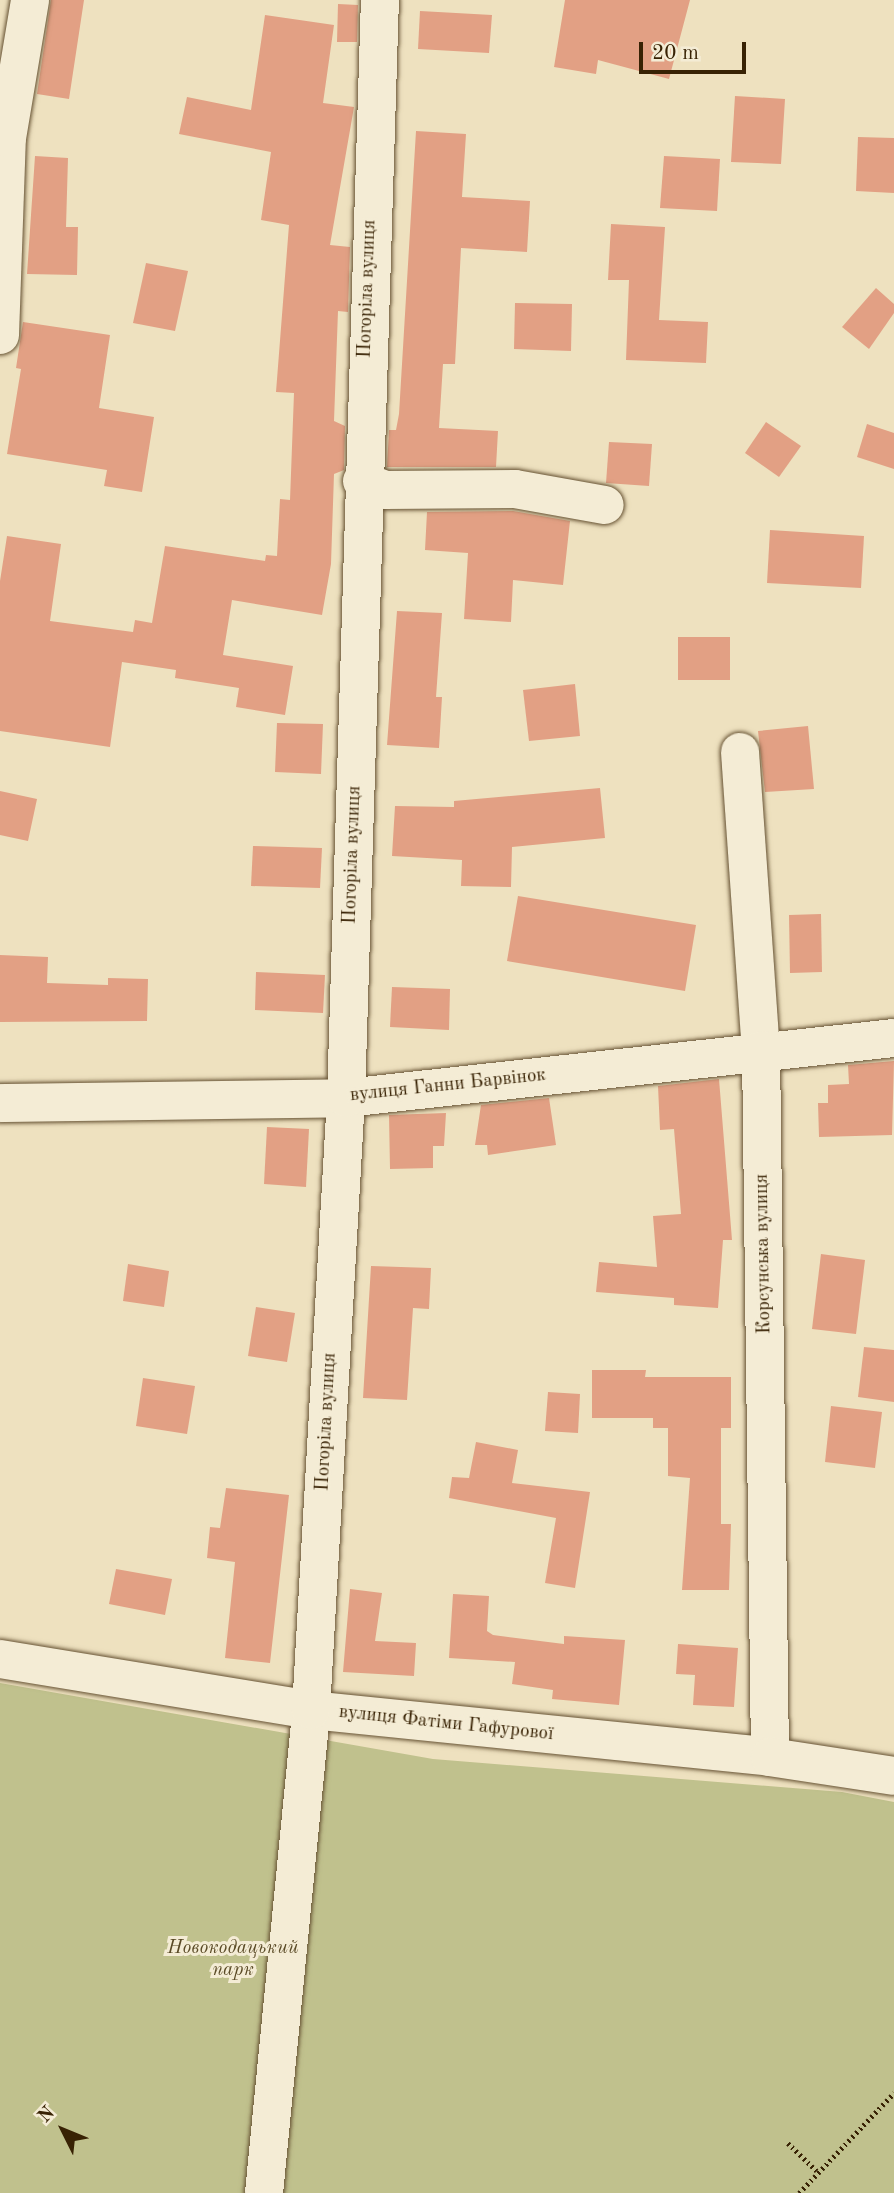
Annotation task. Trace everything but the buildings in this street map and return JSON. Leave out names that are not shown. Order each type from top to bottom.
[{"type":"street","points":[[0,335],[7,138],[30,0]]},
{"type":"street","name":"Погоріла вулиця","points":[[264,2193],[311,1710],[346,1098],[362,481],[380,0]]},
{"type":"street","points":[[362,481],[385,489],[515,489],[605,505]]},
{"type":"street","name":"Корсунська вулиця","points":[[740,752],[761,1050],[771,1757]]},
{"type":"street","name":"вулиця Ганни Барвінок","points":[[0,1103],[346,1098],[761,1050],[894,1038]]},
{"type":"street","name":"вулиця Фатіми Гафурової","points":[[0,1659],[311,1710],[771,1757],[894,1776]]},
{"type":"path","points":[[799,2193],[817,2171],[894,2094]]},
{"type":"path","points":[[788,2143],[817,2171]]},
{"type":"green space","name":"Новокодацький парк","points":[[0,1683],[433,1759],[842,1792],[894,1802],[894,2193],[0,2193]]}]
